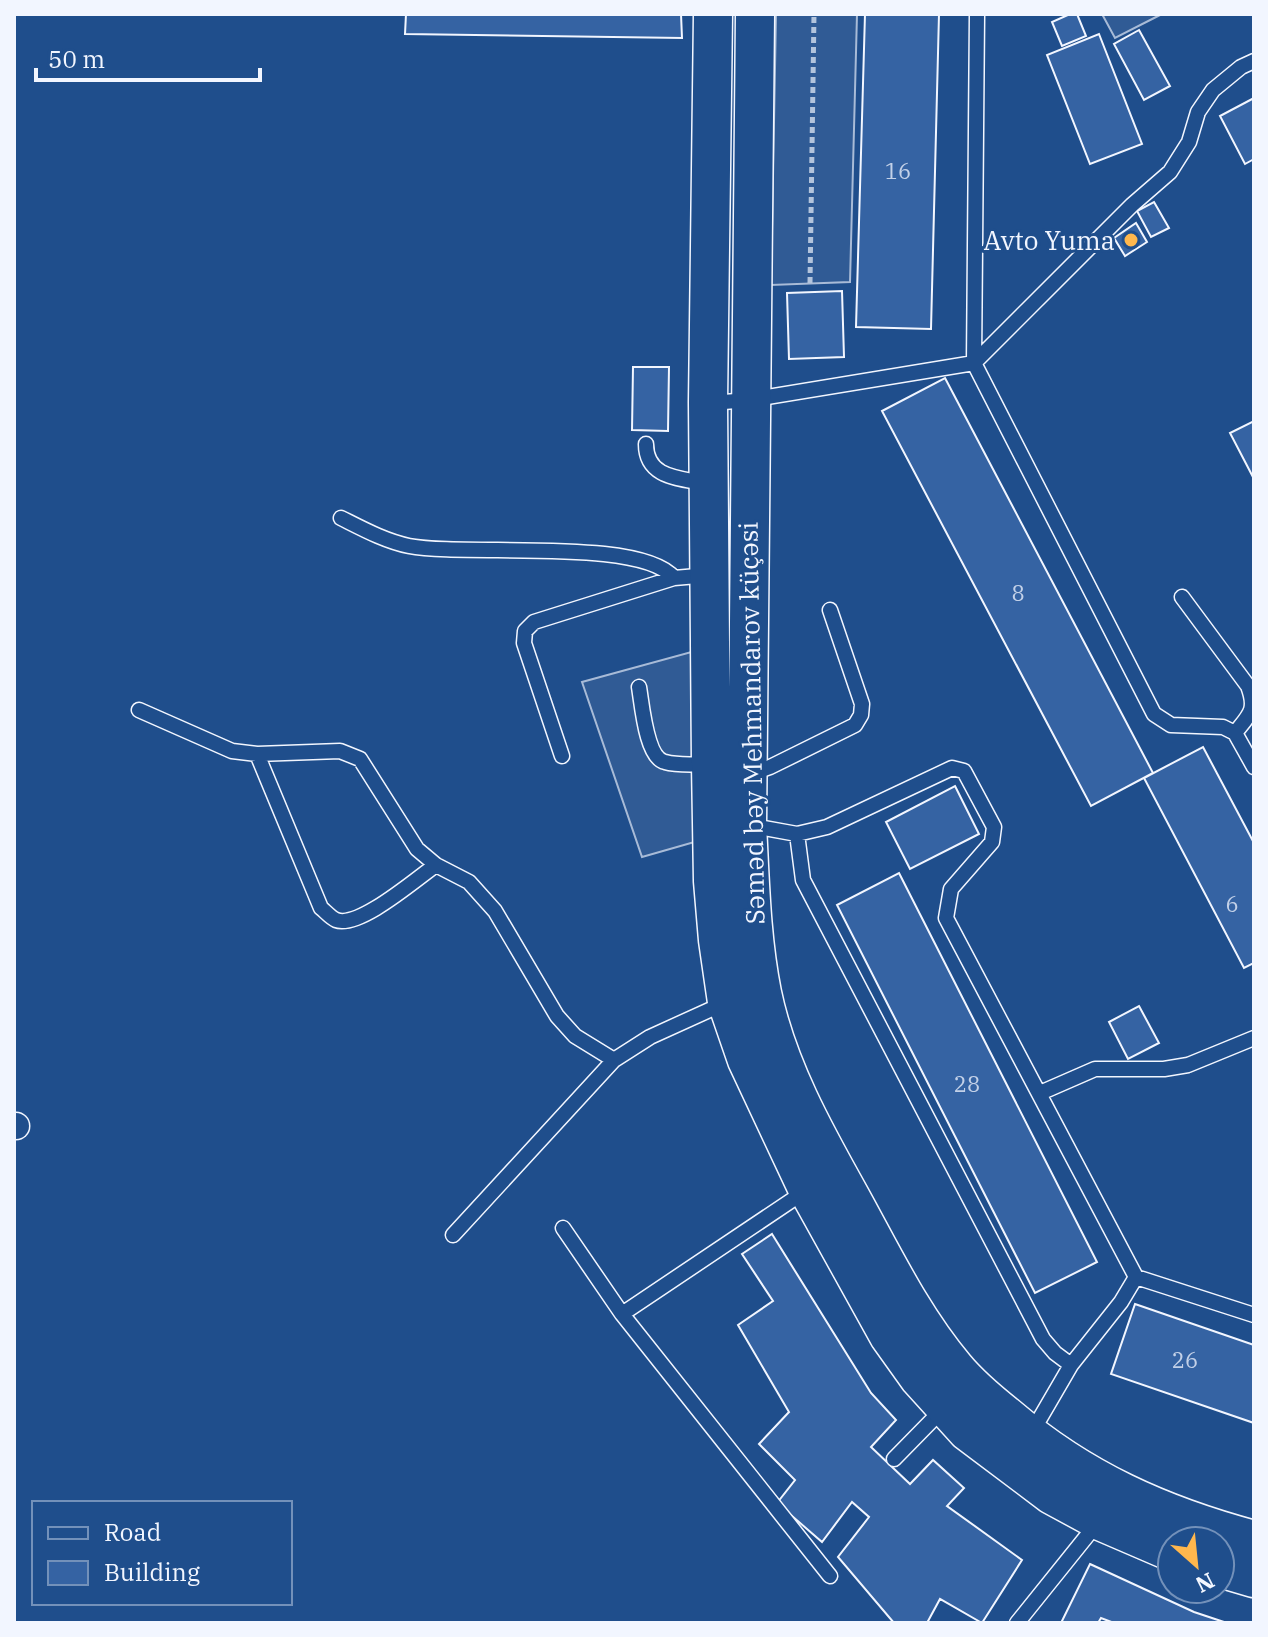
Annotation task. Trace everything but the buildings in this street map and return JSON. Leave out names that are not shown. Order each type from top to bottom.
[{"type":"main road","name":"Səməd bəy Mehmandarov küçəsi","points":[[713,14],[708,485],[692,577],[728,770],[747,825],[754,936],[763,995],[778,1048],[803,1107],[846,1190],[925,1328],[972,1386],[1030,1436],[1113,1490],[1213,1529],[1254,1540]]},
{"type":"main road","name":"Səməd bəy Mehmandarov küçəsi","points":[[755,14],[749,400],[728,770],[713,881],[727,1002],[747,1060],[808,1190],[889,1336],[944,1408],[967,1431],[1052,1495],[1100,1521],[1156,1545]]},
{"type":"lane","points":[[977,14],[974,363],[1154,714],[1171,725],[1223,727],[1235,733],[1254,767]]},
{"type":"lane","points":[[708,403],[749,400],[974,363],[1132,205],[1170,172],[1189,142],[1198,112],[1213,90],[1241,67],[1254,61]]},
{"type":"lane","points":[[646,444],[650,465],[658,472],[708,485]]},
{"type":"lane","points":[[341,518],[383,538],[409,546],[450,551],[584,551],[652,563],[692,577]]},
{"type":"lane","points":[[562,756],[524,643],[525,631],[534,622],[692,577]]},
{"type":"lane","points":[[1182,597],[1248,686],[1253,710],[1235,733]]},
{"type":"lane","points":[[639,687],[650,742],[655,756],[663,762],[728,770],[770,767],[855,725],[861,715],[862,704],[830,610]]},
{"type":"lane","points":[[139,710],[232,751],[257,754],[340,751],[360,759],[417,849],[436,865],[469,882],[495,911],[557,1016],[575,1036],[614,1060]]},
{"type":"lane","points":[[257,754],[321,908],[335,920],[347,921],[371,911],[436,865]]},
{"type":"lane","points":[[747,825],[797,834],[827,827],[952,768],[964,771],[994,827],[992,842],[951,889],[946,918],[1136,1277],[1254,1315]]},
{"type":"lane","points":[[797,834],[803,880],[1043,1339],[1071,1365]]},
{"type":"lane","points":[[453,1235],[614,1060],[650,1037],[727,1002]]},
{"type":"lane","points":[[1040,1093],[1095,1069],[1164,1069],[1188,1065],[1254,1038]]},
{"type":"lane","points":[[622,1314],[808,1190]]},
{"type":"lane","points":[[563,1228],[622,1314],[830,1576]]},
{"type":"lane","points":[[1030,1436],[1071,1365],[1121,1302],[1136,1277]]},
{"type":"lane","points":[[894,1459],[944,1408]]},
{"type":"lane","points":[[1017,1623],[1100,1521]]},
{"type":"path","points":[[810,283],[814,14]]},
{"type":"shaded area","points":[[776,14],[857,14],[850,282],[771,285]]},
{"type":"shaded area","points":[[1102,14],[1162,14],[1115,38]]},
{"type":"shaded area","points":[[695,651],[698,841],[642,857],[582,682]]},
{"type":"place","name":"Avto Yuma","points":[[1131,240]]}]
